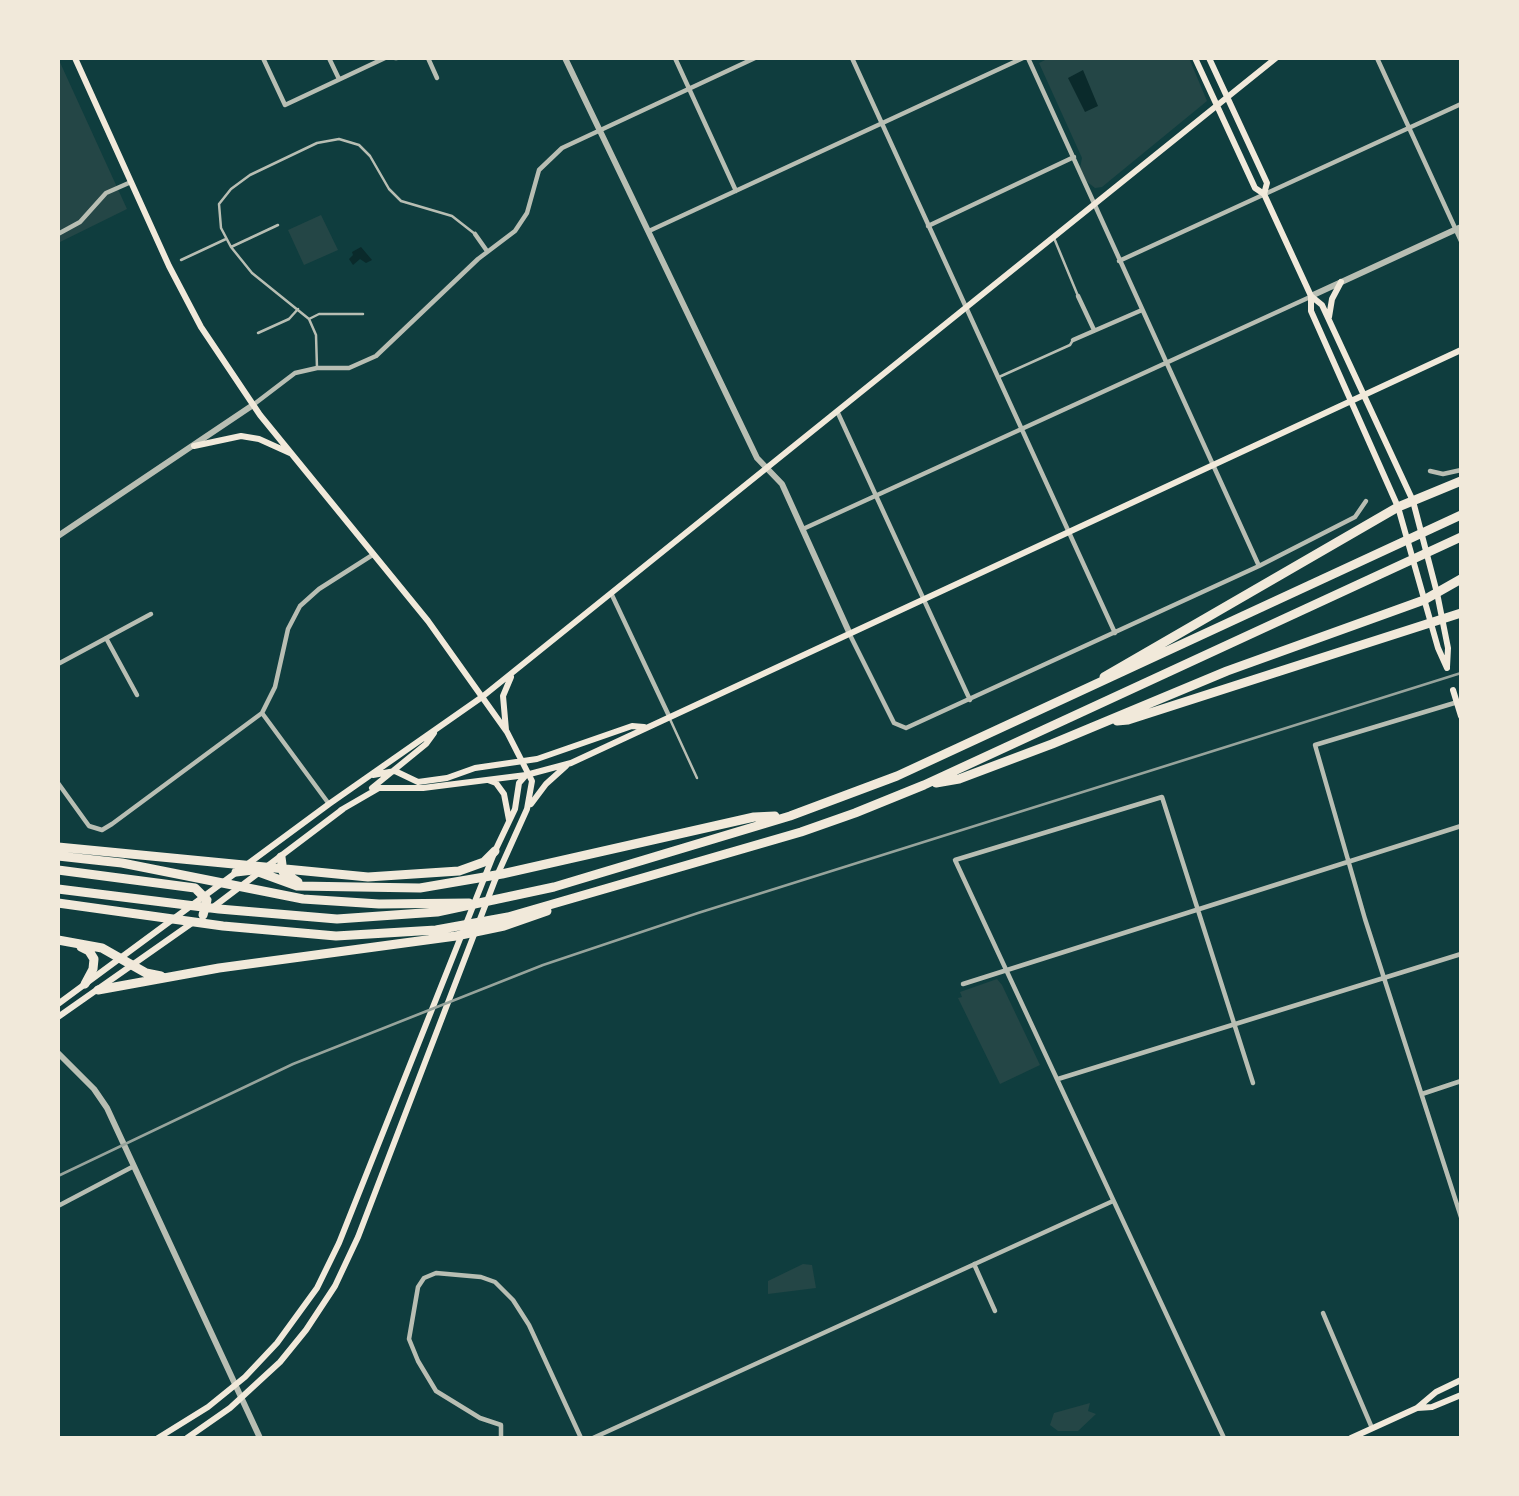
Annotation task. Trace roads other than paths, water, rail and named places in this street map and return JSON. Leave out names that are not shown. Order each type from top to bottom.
[{"type":"highway","points":[[1082,692],[1122,664],[1237,602],[1398,507],[1461,481]]},
{"type":"highway","points":[[58,889],[243,912],[337,919],[437,912],[524,895],[790,816],[897,776],[1461,515]]},
{"type":"highway","points":[[98,990],[166,977],[432,940],[506,921],[801,832],[924,785],[1461,537]]},
{"type":"highway","points":[[924,785],[959,779],[1227,671],[1424,600],[1461,579]]},
{"type":"highway","points":[[1108,721],[1128,720],[1461,613]]},
{"type":"highway","points":[[236,872],[261,872],[288,884],[313,887],[386,890],[459,883],[754,817],[790,816]]},
{"type":"highway","points":[[58,847],[368,877],[446,873],[471,868],[495,851]]},
{"type":"highway","points":[[58,856],[189,876],[285,896],[342,903],[484,903]]},
{"type":"highway","points":[[281,857],[281,868],[287,878],[313,887]]},
{"type":"highway","points":[[58,870],[188,887],[204,895],[207,904],[203,915]]},
{"type":"highway","points":[[58,903],[223,926],[336,936],[436,930],[506,921]]},
{"type":"highway","points":[[58,940],[102,948],[146,973],[166,977]]},
{"type":"highway","points":[[77,944],[89,951],[94,959],[93,969],[85,984]]},
{"type":"main road","points":[[75,58],[183,296],[253,405],[374,554],[506,732],[532,781],[527,810]]},
{"type":"main road","points":[[1195,58],[1255,188],[1264,194],[1311,296],[1311,311],[1398,507],[1424,600],[1447,668],[1448,648],[1437,593],[1413,501],[1329,319],[1319,301],[1311,296]]},
{"type":"main road","points":[[1209,58],[1266,183],[1264,194]]},
{"type":"main road","points":[[58,1004],[329,803],[482,697],[1276,58]]},
{"type":"main road","points":[[1329,319],[1332,299],[1341,282]]},
{"type":"main road","points":[[187,1438],[241,1399],[280,1362],[306,1330],[347,1261],[495,880],[527,810],[546,784],[571,763],[645,727],[1461,350]]},
{"type":"main road","points":[[194,446],[232,436],[247,436],[291,454]]},
{"type":"main road","points":[[506,732],[502,696],[514,672]]},
{"type":"main road","points":[[1453,690],[1461,716]]},
{"type":"main road","points":[[341,810],[379,788],[423,788],[486,780],[525,769],[632,726],[645,727]]},
{"type":"main road","points":[[58,1017],[203,915],[396,771],[426,744],[435,731]]},
{"type":"main road","points":[[368,777],[396,771],[418,782],[447,778],[475,768],[525,769],[571,763]]},
{"type":"main road","points":[[158,1438],[236,1386],[294,1322],[335,1252],[495,851],[515,809],[519,783],[525,769]]},
{"type":"main road","points":[[486,780],[496,783],[505,794],[509,822]]},
{"type":"main road","points":[[1351,1438],[1417,1408],[1436,1392],[1461,1380]]},
{"type":"main road","points":[[1417,1408],[1432,1407],[1461,1395]]},
{"type":"street","points":[[262,58],[285,105],[385,58]]},
{"type":"street","points":[[329,58],[339,79]]},
{"type":"street","points":[[428,58],[437,78]]},
{"type":"street","points":[[565,58],[757,458],[782,484],[849,632],[894,723],[901,728],[913,726],[1259,566],[1355,517],[1366,501]]},
{"type":"street","points":[[675,58],[736,191]]},
{"type":"street","points":[[58,536],[253,405],[286,377],[317,368],[349,368],[376,356],[487,251],[522,222],[531,203],[535,180],[546,161],[562,148],[755,58]]},
{"type":"street","points":[[852,58],[1115,633]]},
{"type":"street","points":[[649,231],[1026,58],[1259,566]]},
{"type":"street","points":[[1377,58],[1459,228],[1461,241]]},
{"type":"street","points":[[1119,261],[1461,104]]},
{"type":"street","points":[[928,226],[1074,158]]},
{"type":"street","points":[[58,234],[80,222],[106,193],[131,182]]},
{"type":"street","points":[[803,529],[1459,228]]},
{"type":"street","points":[[475,234],[487,251]]},
{"type":"street","points":[[1078,296],[1094,330]]},
{"type":"street","points":[[1073,340],[1142,310]]},
{"type":"street","points":[[837,411],[970,700]]},
{"type":"street","points":[[1430,471],[1443,474],[1461,470]]},
{"type":"street","points":[[58,783],[89,826],[97,831],[111,824],[262,713],[275,687],[288,629],[300,606],[319,589],[374,554]]},
{"type":"street","points":[[611,593],[669,716]]},
{"type":"street","points":[[58,664],[151,614]]},
{"type":"street","points":[[106,638],[137,695]]},
{"type":"street","points":[[1461,701],[1315,745],[1348,862],[1461,1217]]},
{"type":"street","points":[[262,713],[329,803]]},
{"type":"street","points":[[1224,1438],[955,860],[1162,797],[1253,1083]]},
{"type":"street","points":[[962,984],[1461,826]]},
{"type":"street","points":[[1058,1079],[1461,954]]},
{"type":"street","points":[[58,1053],[102,1100],[260,1438]]},
{"type":"street","points":[[1422,1094],[1461,1081]]},
{"type":"street","points":[[58,1206],[134,1166]]},
{"type":"street","points":[[593,1438],[1113,1201]]},
{"type":"street","points":[[974,1264],[995,1311]]},
{"type":"street","points":[[500,1438],[501,1425],[480,1418],[436,1391],[418,1361],[409,1339],[418,1287],[424,1278],[436,1273],[481,1277],[495,1282],[513,1300],[529,1325],[581,1438]]},
{"type":"street","points":[[1324,1312],[1372,1429]]},
{"type":"lane","points":[[317,368],[316,335],[309,319],[252,273],[226,239],[218,211],[219,204],[231,189],[250,175],[317,143],[334,139],[349,141],[363,149],[388,189],[401,201],[452,216],[475,234]]},
{"type":"lane","points":[[231,247],[278,225]]},
{"type":"lane","points":[[1053,237],[1078,296]]},
{"type":"lane","points":[[181,260],[226,239]]},
{"type":"lane","points":[[258,333],[289,319],[298,309]]},
{"type":"lane","points":[[309,319],[319,314],[363,314]]},
{"type":"lane","points":[[998,378],[1070,345],[1073,340]]},
{"type":"lane","points":[[669,716],[697,778]]},
{"type":"railway","points":[[58,1176],[293,1064],[543,965],[698,913],[1461,673]]}]
